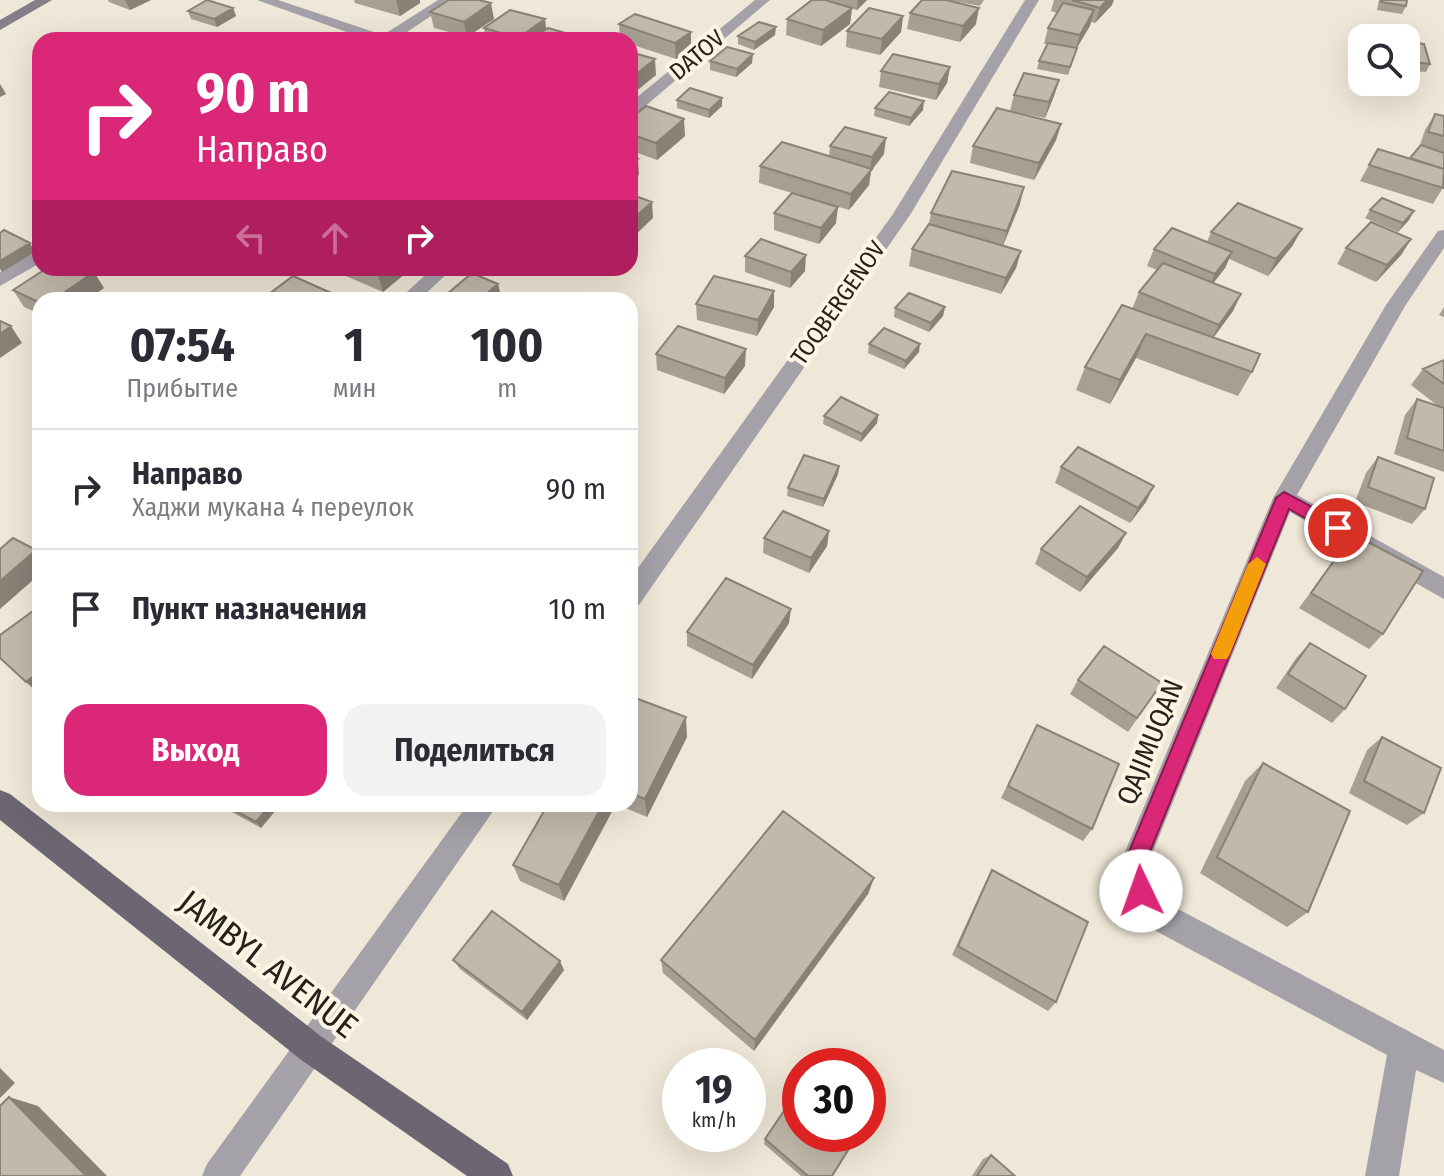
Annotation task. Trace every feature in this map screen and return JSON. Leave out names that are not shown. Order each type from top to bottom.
[{"type":"main road","name":"JAMBYL AVENUE","points":[[0,803],[311,1048],[496,1176]]},
{"type":"street","points":[[0,26],[45,0]]},
{"type":"street","points":[[264,0],[360,32]]},
{"type":"street","points":[[397,32],[448,0]]},
{"type":"street","name":"DATOV","points":[[638,104],[763,0]]},
{"type":"street","name":"TOQBERGENOV","points":[[638,587],[901,215],[1032,0]]},
{"type":"street","name":"QAJIMUQAN","points":[[1444,235],[1396,305],[1284,498],[1136,859],[1141,891],[1167,920],[1444,1067]]},
{"type":"street","points":[[0,280],[32,260]]},
{"type":"street","points":[[416,292],[435,276]]},
{"type":"street","points":[[1284,498],[1444,589]]},
{"type":"street","points":[[219,1176],[478,812]]},
{"type":"street","points":[[1382,1176],[1404,1047]]},
{"type":"building","points":[[207,0],[233,8],[214,19],[188,11]]},
{"type":"building","points":[[449,0],[491,3],[464,22],[430,12]]},
{"type":"building","points":[[812,0],[825,0],[852,8],[823,30],[787,19]]},
{"type":"building","points":[[922,0],[946,0],[979,8],[963,26],[910,13]]},
{"type":"building","points":[[1072,0],[1107,0],[1100,8]]},
{"type":"building","points":[[1382,0],[1407,0],[1406,6]]},
{"type":"building","points":[[1063,3],[1094,10],[1080,35],[1048,28]]},
{"type":"building","points":[[869,8],[903,16],[882,39],[847,31]]},
{"type":"building","points":[[510,10],[545,19],[527,32],[498,32],[484,28]]},
{"type":"building","points":[[635,14],[691,32],[675,43],[619,24]]},
{"type":"building","points":[[759,22],[776,27],[755,42],[738,36]]},
{"type":"building","points":[[1048,43],[1077,48],[1070,67],[1039,61]]},
{"type":"building","points":[[1420,44],[1424,44],[1430,64],[1420,63]]},
{"type":"building","points":[[727,47],[753,54],[737,69],[710,61]]},
{"type":"building","points":[[638,54],[655,59],[638,73]]},
{"type":"building","points":[[893,54],[950,67],[939,84],[881,71]]},
{"type":"building","points":[[1024,73],[1059,80],[1049,102],[1014,95]]},
{"type":"building","points":[[690,88],[722,98],[709,110],[677,100]]},
{"type":"building","points":[[889,92],[924,101],[911,118],[875,108]]},
{"type":"building","points":[[646,106],[684,119],[656,143],[638,137],[638,112]]},
{"type":"building","points":[[997,108],[1061,124],[1039,163],[973,146]]},
{"type":"building","points":[[1435,114],[1444,116],[1444,136],[1428,132]]},
{"type":"building","points":[[845,127],[886,138],[872,157],[830,146]]},
{"type":"building","points":[[782,142],[872,169],[851,194],[760,166]]},
{"type":"building","points":[[1421,145],[1444,153],[1444,169],[1410,158]]},
{"type":"building","points":[[1378,149],[1444,169],[1443,188],[1369,165]]},
{"type":"building","points":[[952,171],[1024,187],[1007,231],[931,213]]},
{"type":"building","points":[[792,193],[838,207],[821,228],[774,213]]},
{"type":"building","points":[[638,197],[652,202],[638,215]]},
{"type":"building","points":[[1382,198],[1414,211],[1403,223],[1370,210]]},
{"type":"building","points":[[1238,203],[1302,229],[1276,259],[1211,232]]},
{"type":"building","points":[[1371,222],[1411,239],[1387,265],[1346,248]]},
{"type":"building","points":[[929,224],[1021,251],[1006,278],[912,249]]},
{"type":"building","points":[[1172,228],[1232,252],[1215,274],[1154,249]]},
{"type":"building","points":[[4,230],[30,243],[0,261],[0,233]]},
{"type":"building","points":[[761,239],[806,255],[791,272],[745,256]]},
{"type":"building","points":[[1163,263],[1241,294],[1219,325],[1139,292]]},
{"type":"building","points":[[35,276],[88,276],[65,292],[32,292],[32,299],[13,290]]},
{"type":"building","points":[[293,276],[329,292],[272,292]]},
{"type":"building","points":[[468,276],[479,276],[498,284],[488,292],[449,292]]},
{"type":"building","points":[[714,276],[774,291],[758,320],[696,304]]},
{"type":"building","points":[[909,293],[945,307],[931,323],[895,308]]},
{"type":"building","points":[[1122,305],[1260,354],[1252,372],[1146,334],[1120,380],[1085,367]]},
{"type":"building","points":[[0,321],[11,326],[0,334]]},
{"type":"building","points":[[678,326],[746,349],[725,378],[656,354]]},
{"type":"building","points":[[884,328],[920,344],[906,361],[869,344]]},
{"type":"building","points":[[1444,360],[1444,384],[1423,369]]},
{"type":"building","points":[[841,397],[878,415],[862,434],[824,416]]},
{"type":"building","points":[[1417,399],[1444,408],[1444,451],[1407,438]]},
{"type":"building","points":[[1078,447],[1154,486],[1138,508],[1061,467]]},
{"type":"building","points":[[804,455],[839,466],[824,499],[788,488]]},
{"type":"building","points":[[1378,457],[1434,478],[1425,509],[1368,487]]},
{"type":"building","points":[[1080,506],[1126,533],[1087,577],[1041,549]]},
{"type":"building","points":[[783,511],[829,531],[811,558],[764,538]]},
{"type":"building","points":[[1353,534],[1423,571],[1383,634],[1311,593]]},
{"type":"building","points":[[13,538],[32,548],[32,553],[0,581],[0,549]]},
{"type":"building","points":[[726,578],[791,609],[753,665],[687,632]]},
{"type":"building","points":[[32,612],[32,677],[26,682],[0,658],[0,635]]},
{"type":"building","points":[[1310,643],[1366,676],[1345,709],[1288,674]]},
{"type":"building","points":[[1104,646],[1162,683],[1137,718],[1078,680]]},
{"type":"building","points":[[638,699],[686,717],[645,799],[638,796]]},
{"type":"building","points":[[1037,725],[1119,764],[1092,829],[1008,786]]},
{"type":"building","points":[[1382,737],[1441,768],[1424,813],[1364,781]]},
{"type":"building","points":[[1263,763],[1350,811],[1308,912],[1217,857]]},
{"type":"building","points":[[783,811],[874,878],[755,1040],[661,960]]},
{"type":"building","points":[[238,812],[264,812],[256,822]]},
{"type":"building","points":[[543,812],[599,812],[559,885],[513,865]]},
{"type":"building","points":[[992,870],[1088,922],[1056,1002],[958,946]]},
{"type":"building","points":[[492,911],[560,961],[522,1012],[453,960]]},
{"type":"building","points":[[9,1097],[86,1176],[0,1176],[0,1106]]},
{"type":"building","points":[[782,1114],[782,1152],[847,1152],[832,1176],[808,1176],[766,1138]]},
{"type":"building","points":[[991,1155],[1015,1176],[977,1176]]},
{"type":"slow traffic","points":[[1221,654],[1257,564]]},
{"type":"route","points":[[1141,891],[1136,859],[1284,498],[1338,528]]}]
